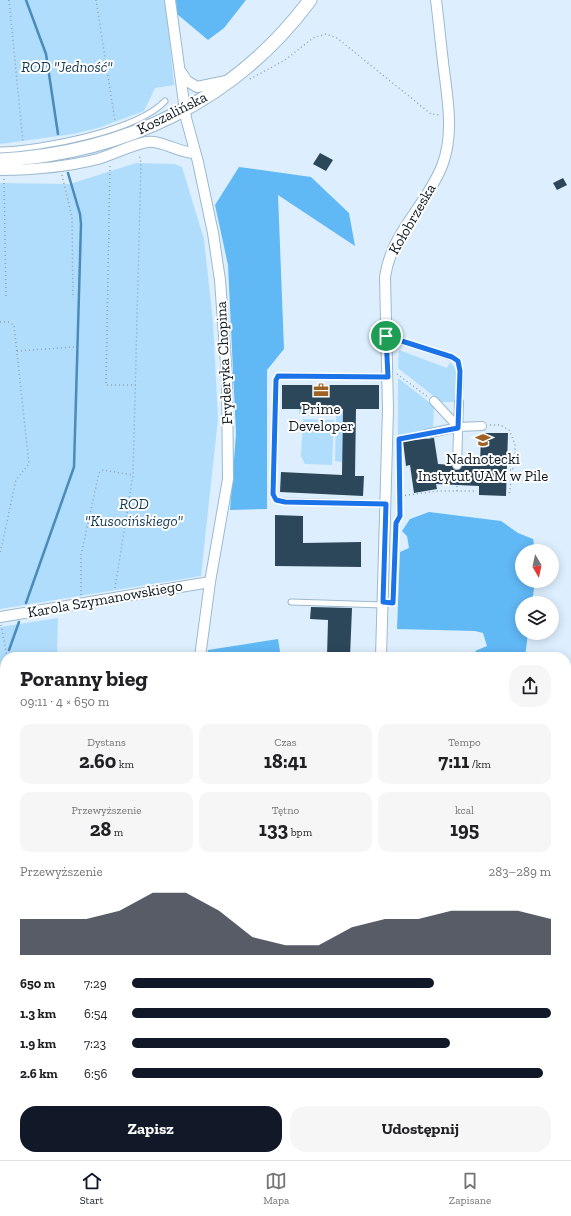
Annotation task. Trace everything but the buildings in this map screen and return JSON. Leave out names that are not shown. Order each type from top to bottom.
[{"type":"street","name":"Fryderyka Chopina","points":[[170,0],[185,110],[213,233],[220,280],[227,378],[228,479],[210,582],[201,652]]},
{"type":"street","name":"Koszalińska","points":[[0,160],[41,156],[105,143],[149,127],[185,110],[231,80],[274,42],[310,0]]},
{"type":"street","name":"Kołobrzeska","points":[[381,652],[387,441],[386,277],[390,256],[404,227],[441,168],[448,145],[448,113],[436,0]]},
{"type":"street","points":[[180,71],[187,81],[197,87],[231,80]]},
{"type":"street","points":[[0,170],[35,169],[85,162],[148,142],[186,153],[195,153]]},
{"type":"street","points":[[434,401],[458,428]]},
{"type":"street","points":[[457,465],[459,402]]},
{"type":"street","points":[[426,434],[458,428],[482,426]]},
{"type":"street","name":"Karola Szymanowskiego","points":[[0,619],[210,582]]},
{"type":"lane","points":[[0,150],[39,146],[92,134],[144,116],[157,110],[165,101]]},
{"type":"lane","points":[[386,336],[456,360],[459,364],[460,371],[459,402]]},
{"type":"lane","points":[[386,504],[285,502],[276,500],[273,494],[276,380],[278,376],[387,372]]},
{"type":"lane","points":[[291,602],[383,604]]},
{"type":"path","points":[[9,0],[23,141]]},
{"type":"path","points":[[96,0],[116,121]]},
{"type":"path","points":[[248,80],[285,60],[313,38],[326,34],[337,38],[431,114],[448,113]]},
{"type":"path","points":[[115,590],[133,475],[141,164]]},
{"type":"path","points":[[111,171],[106,385],[136,385]]},
{"type":"path","points":[[4,183],[6,298]]},
{"type":"path","points":[[64,184],[73,227],[73,298]]},
{"type":"path","points":[[0,322],[9,322],[14,325],[29,464],[16,480],[0,554]]},
{"type":"path","points":[[17,351],[74,347]]},
{"type":"path","points":[[387,372],[434,401]]},
{"type":"path","points":[[482,426],[496,424],[509,430],[515,444],[509,496]]},
{"type":"path","points":[[387,441],[426,434]]},
{"type":"path","points":[[383,604],[393,603],[396,523],[400,516],[399,439]]},
{"type":"path","points":[[80,595],[81,555],[99,473],[103,470],[133,475]]},
{"type":"path","points":[[506,470],[511,470]]},
{"type":"path","points":[[457,491],[458,485]]},
{"type":"path","points":[[401,496],[438,491],[475,491]]},
{"type":"path","points":[[0,619],[6,652]]},
{"type":"green space","name":"ROD \"Jedność\"","points":[[0,0],[166,0],[174,85],[155,88],[144,111],[98,128],[73,134],[0,144]]},
{"type":"green space","name":"ROD \"Kusocińskiego\"","points":[[136,163],[175,164],[182,167],[204,239],[213,322],[218,419],[201,576],[0,609],[0,183],[70,184]]},
{"type":"green space","points":[[399,350],[447,368],[450,362],[456,370],[457,375],[456,402],[441,402],[398,368]]},
{"type":"green space","points":[[398,378],[434,406],[433,430],[398,436]]},
{"type":"green space","points":[[299,409],[325,409],[326,416],[302,416],[299,413]]},
{"type":"green space","points":[[343,411],[342,462],[335,461],[336,416]]},
{"type":"green space","points":[[303,419],[334,420],[332,465],[305,464],[301,456]]},
{"type":"green space","points":[[58,618],[57,652],[0,652],[0,627]]},
{"type":"shaded area","points":[[176,0],[246,0],[224,28],[208,40],[177,14]]},
{"type":"shaded area","points":[[239,167],[311,177],[349,213],[355,246],[278,195],[284,349],[267,370],[267,509],[230,510],[236,434],[228,265],[215,205]]},
{"type":"shaded area","points":[[429,512],[501,521],[518,533],[533,539],[534,544],[515,544],[515,588],[534,588],[533,596],[515,596],[515,640],[527,640],[526,652],[476,652],[475,651],[487,646],[483,633],[475,631],[397,629],[400,552],[409,548],[407,536],[402,531],[410,519]]},
{"type":"shaded area","points":[[278,639],[280,652],[208,652],[208,650]]},
{"type":"waterway","points":[[26,0],[46,54],[58,134]]},
{"type":"waterway","points":[[26,603],[74,467],[81,224],[80,214],[68,173]]},
{"type":"waterway","points":[[9,650],[19,622]]},
{"type":"place","name":"Prime Developer","points":[[321,390]]},
{"type":"place","name":"Nadnotecki Instytut UAM w Pile","points":[[483,440]]},
{"type":"route","points":[[386,336],[452,357],[458,361],[460,371],[458,428],[399,439],[400,516],[396,523],[393,603],[383,602],[386,504],[285,502],[276,500],[273,494],[276,380],[278,376],[388,377],[386,336]]}]
